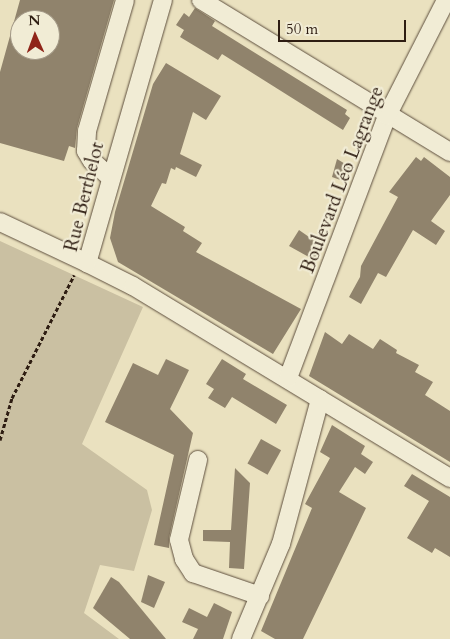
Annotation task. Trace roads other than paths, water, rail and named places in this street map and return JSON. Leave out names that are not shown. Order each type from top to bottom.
[{"type":"street","points":[[111,178],[92,161],[86,151],[87,131],[125,0]]},
{"type":"street","name":"Rue Berthelot","points":[[163,0],[111,178],[84,262],[133,286],[288,378],[450,478]]},
{"type":"street","points":[[201,0],[387,116],[450,152]]},
{"type":"street","name":"Boulevard Léo Lagrange","points":[[288,378],[387,116],[446,0]]},
{"type":"street","points":[[0,222],[84,262]]},
{"type":"street","points":[[241,639],[260,596],[293,504],[320,399]]},
{"type":"street","points":[[198,460],[179,540],[184,559],[193,573],[260,596]]}]
